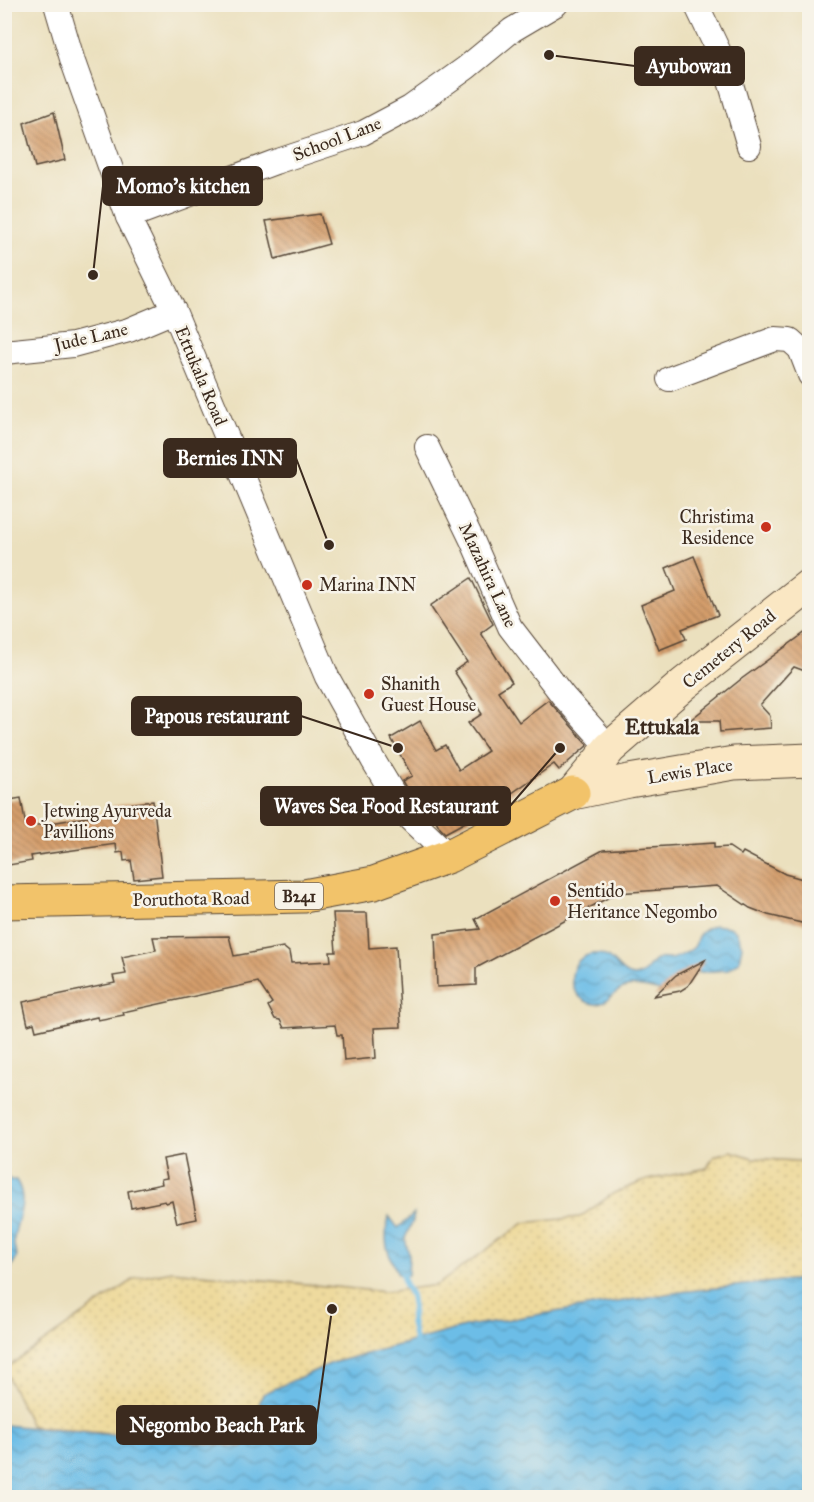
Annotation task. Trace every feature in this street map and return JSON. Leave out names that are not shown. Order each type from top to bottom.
[{"type":"main road","name":"Poruthota Road","points":[[4,902],[304,896],[374,883],[449,856],[573,794]]},
{"type":"street","name":"Ettukala Road","points":[[56,4],[73,62],[128,217],[174,311],[327,677],[406,815],[449,856]]},
{"type":"street","name":"School Lane","points":[[128,217],[276,162],[363,133],[410,108],[466,68],[512,30],[556,4]]},
{"type":"street","points":[[696,4],[726,67],[749,146]]},
{"type":"street","name":"Jude Lane","points":[[4,352],[73,345],[129,330],[174,311]]},
{"type":"street","points":[[669,379],[775,339],[790,340],[800,349],[810,375]]},
{"type":"street","name":"Mazahira Lane","points":[[427,447],[472,540],[510,627],[564,697],[610,747]]},
{"type":"street","name":"Cemetery Road","points":[[573,794],[610,747],[810,585]]},
{"type":"street","points":[[629,780],[650,714]]},
{"type":"street","name":"Lewis Place","points":[[573,794],[629,780],[734,764],[810,760]]},
{"type":"sand","points":[[731,1151],[753,1158],[809,1162],[809,1278],[680,1292],[468,1326],[332,1363],[263,1394],[243,1447],[31,1426],[5,1371],[136,1278],[172,1271],[386,1292],[437,1285],[524,1223],[580,1217],[614,1193],[647,1180],[707,1168],[714,1156]]},
{"type":"water","points":[[714,925],[729,927],[736,931],[742,946],[739,961],[727,970],[692,973],[662,991],[640,986],[626,987],[606,1001],[596,1004],[582,999],[576,992],[572,977],[578,962],[584,957],[601,954],[627,974],[640,975],[658,959],[672,959],[689,951],[695,946],[698,936]]},
{"type":"water","points":[[4,1173],[10,1180],[16,1180],[21,1190],[22,1200],[14,1237],[17,1256],[5,1275]]},
{"type":"water","points":[[414,1214],[405,1238],[409,1255],[408,1275],[398,1274],[387,1246],[386,1233],[389,1216],[398,1228]]},
{"type":"water","points":[[809,1278],[809,1497],[5,1497],[5,1425],[243,1447],[263,1394],[332,1363],[468,1326],[680,1292]]},
{"type":"building","points":[[54,112],[65,160],[35,167],[24,123]]},
{"type":"building","points":[[320,214],[329,244],[275,259],[266,221]]},
{"type":"building","points":[[694,556],[718,615],[682,629],[686,639],[659,650],[641,605],[675,591],[666,568]]},
{"type":"building","points":[[471,578],[493,624],[481,633],[512,682],[498,691],[519,722],[548,700],[588,745],[559,770],[554,764],[486,811],[445,833],[427,804],[419,808],[402,781],[412,776],[391,738],[420,721],[436,750],[445,745],[459,770],[488,751],[468,723],[482,714],[454,671],[467,662],[430,606]]},
{"type":"building","points":[[810,629],[810,673],[794,667],[760,705],[770,716],[771,728],[720,732],[719,721],[689,721],[740,680]]},
{"type":"building","points":[[21,798],[26,827],[112,813],[112,806],[153,801],[162,876],[134,879],[131,860],[124,861],[123,852],[117,853],[116,844],[31,856],[32,861],[9,865],[4,840],[4,801]]},
{"type":"building","name":"Sentido Heritance Negombo","points":[[714,843],[714,848],[729,847],[741,855],[743,852],[785,874],[810,881],[810,925],[768,915],[750,908],[717,886],[617,893],[476,968],[476,985],[437,987],[435,934],[480,929],[475,919],[603,850]]},
{"type":"building","points":[[333,913],[367,913],[369,948],[396,946],[401,1027],[374,1028],[376,1058],[344,1061],[342,1035],[337,1035],[335,1025],[284,1028],[280,1020],[275,1019],[268,1006],[272,1003],[258,982],[123,1012],[124,1015],[98,1020],[97,1017],[36,1031],[34,1023],[28,1025],[23,1002],[115,983],[113,976],[126,974],[122,957],[156,950],[153,937],[229,936],[234,956],[283,947],[289,952],[291,963],[331,961],[330,952],[336,952]]},
{"type":"building","points":[[705,960],[688,986],[680,991],[654,996],[676,975]]},
{"type":"building","points":[[184,1155],[197,1219],[177,1223],[172,1201],[131,1208],[128,1191],[162,1184],[161,1179],[167,1178],[163,1159]]},
{"type":"waterway","points":[[403,1274],[404,1283],[411,1295],[413,1308],[411,1321],[415,1340]]},
{"type":"place","name":"Ayubowan","points":[[549,55]]},
{"type":"place","name":"Momo's kitchen","points":[[93,275]]},
{"type":"place","name":"Christima Residence","points":[[766,527]]},
{"type":"place","name":"Bernies INN","points":[[329,545]]},
{"type":"place","name":"Marina INN","points":[[307,585]]},
{"type":"place","name":"Shanith Guest House","points":[[369,694]]},
{"type":"place","name":"Papous restaurant","points":[[398,748]]},
{"type":"place","name":"Waves Sea Food Restaurant","points":[[560,748]]},
{"type":"place","name":"Jetwing Ayurveda Pavillions","points":[[31,821]]},
{"type":"place","name":"Sentido Heritance Negombo","points":[[555,901]]},
{"type":"place","name":"Negombo Beach Park","points":[[332,1309]]},
{"type":"district","name":"Ettukala","points":[[662,727]]}]
